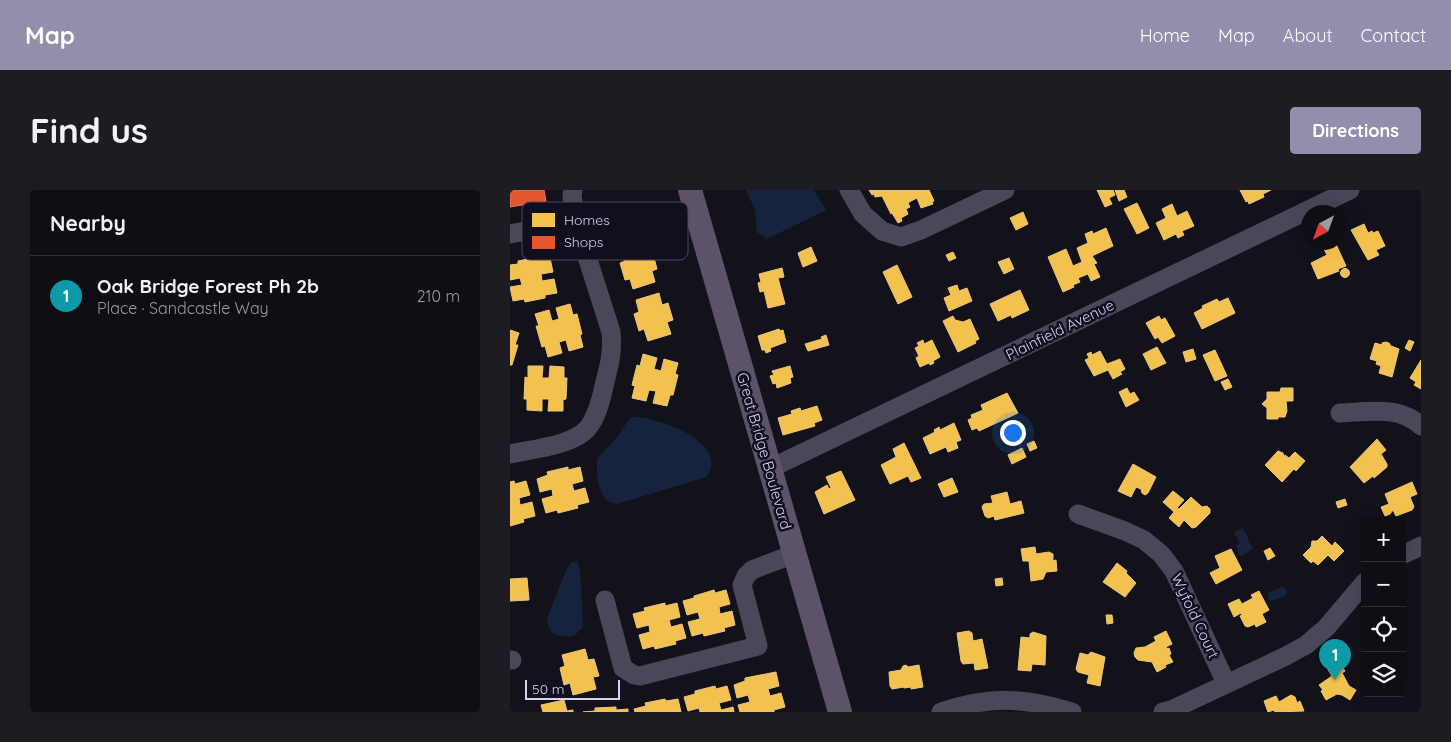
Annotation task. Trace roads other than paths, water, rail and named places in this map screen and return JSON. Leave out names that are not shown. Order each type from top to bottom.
[{"type":"main road","name":"Great Bridge Boulevard","points":[[690,190],[840,712]]},
{"type":"street","points":[[849,190],[863,214],[882,231],[901,236],[921,230],[976,196],[1005,190]]},
{"type":"street","name":"Plainfield Avenue","points":[[769,469],[1350,190]]},
{"type":"street","points":[[510,454],[574,438],[588,428],[600,406],[613,350],[612,332],[588,260]]},
{"type":"street","points":[[1340,413],[1390,411],[1405,415],[1421,426]]},
{"type":"street","name":"Wyfold Court","points":[[1078,514],[1144,540],[1161,554],[1174,571],[1226,683]]},
{"type":"street","points":[[1406,553],[1421,546]]},
{"type":"street","points":[[605,600],[623,668],[634,675],[640,676],[758,646],[742,586],[746,576],[752,570],[794,554]]},
{"type":"street","points":[[1163,712],[1306,645],[1326,628],[1361,586]]},
{"type":"street","points":[[941,712],[964,705],[1009,700],[1047,704],[1072,712]]},
{"type":"water","points":[[746,190],[814,190],[826,210],[767,239],[757,232],[755,210]]},
{"type":"water","points":[[634,417],[645,418],[674,427],[689,434],[701,443],[709,453],[711,465],[706,477],[617,504],[606,499],[598,480],[597,459],[618,436],[629,419]]},
{"type":"water","points":[[1243,528],[1253,549],[1241,556],[1236,545],[1240,544],[1234,532]]},
{"type":"water","points":[[576,561],[580,569],[583,627],[574,636],[559,636],[549,628],[547,618],[567,568]]},
{"type":"water","points":[[1283,586],[1287,592],[1286,595],[1273,601],[1269,600],[1269,593]]},
{"type":"place","name":"Oak Bridge Forest Ph 2b","points":[[1335,680]]}]
